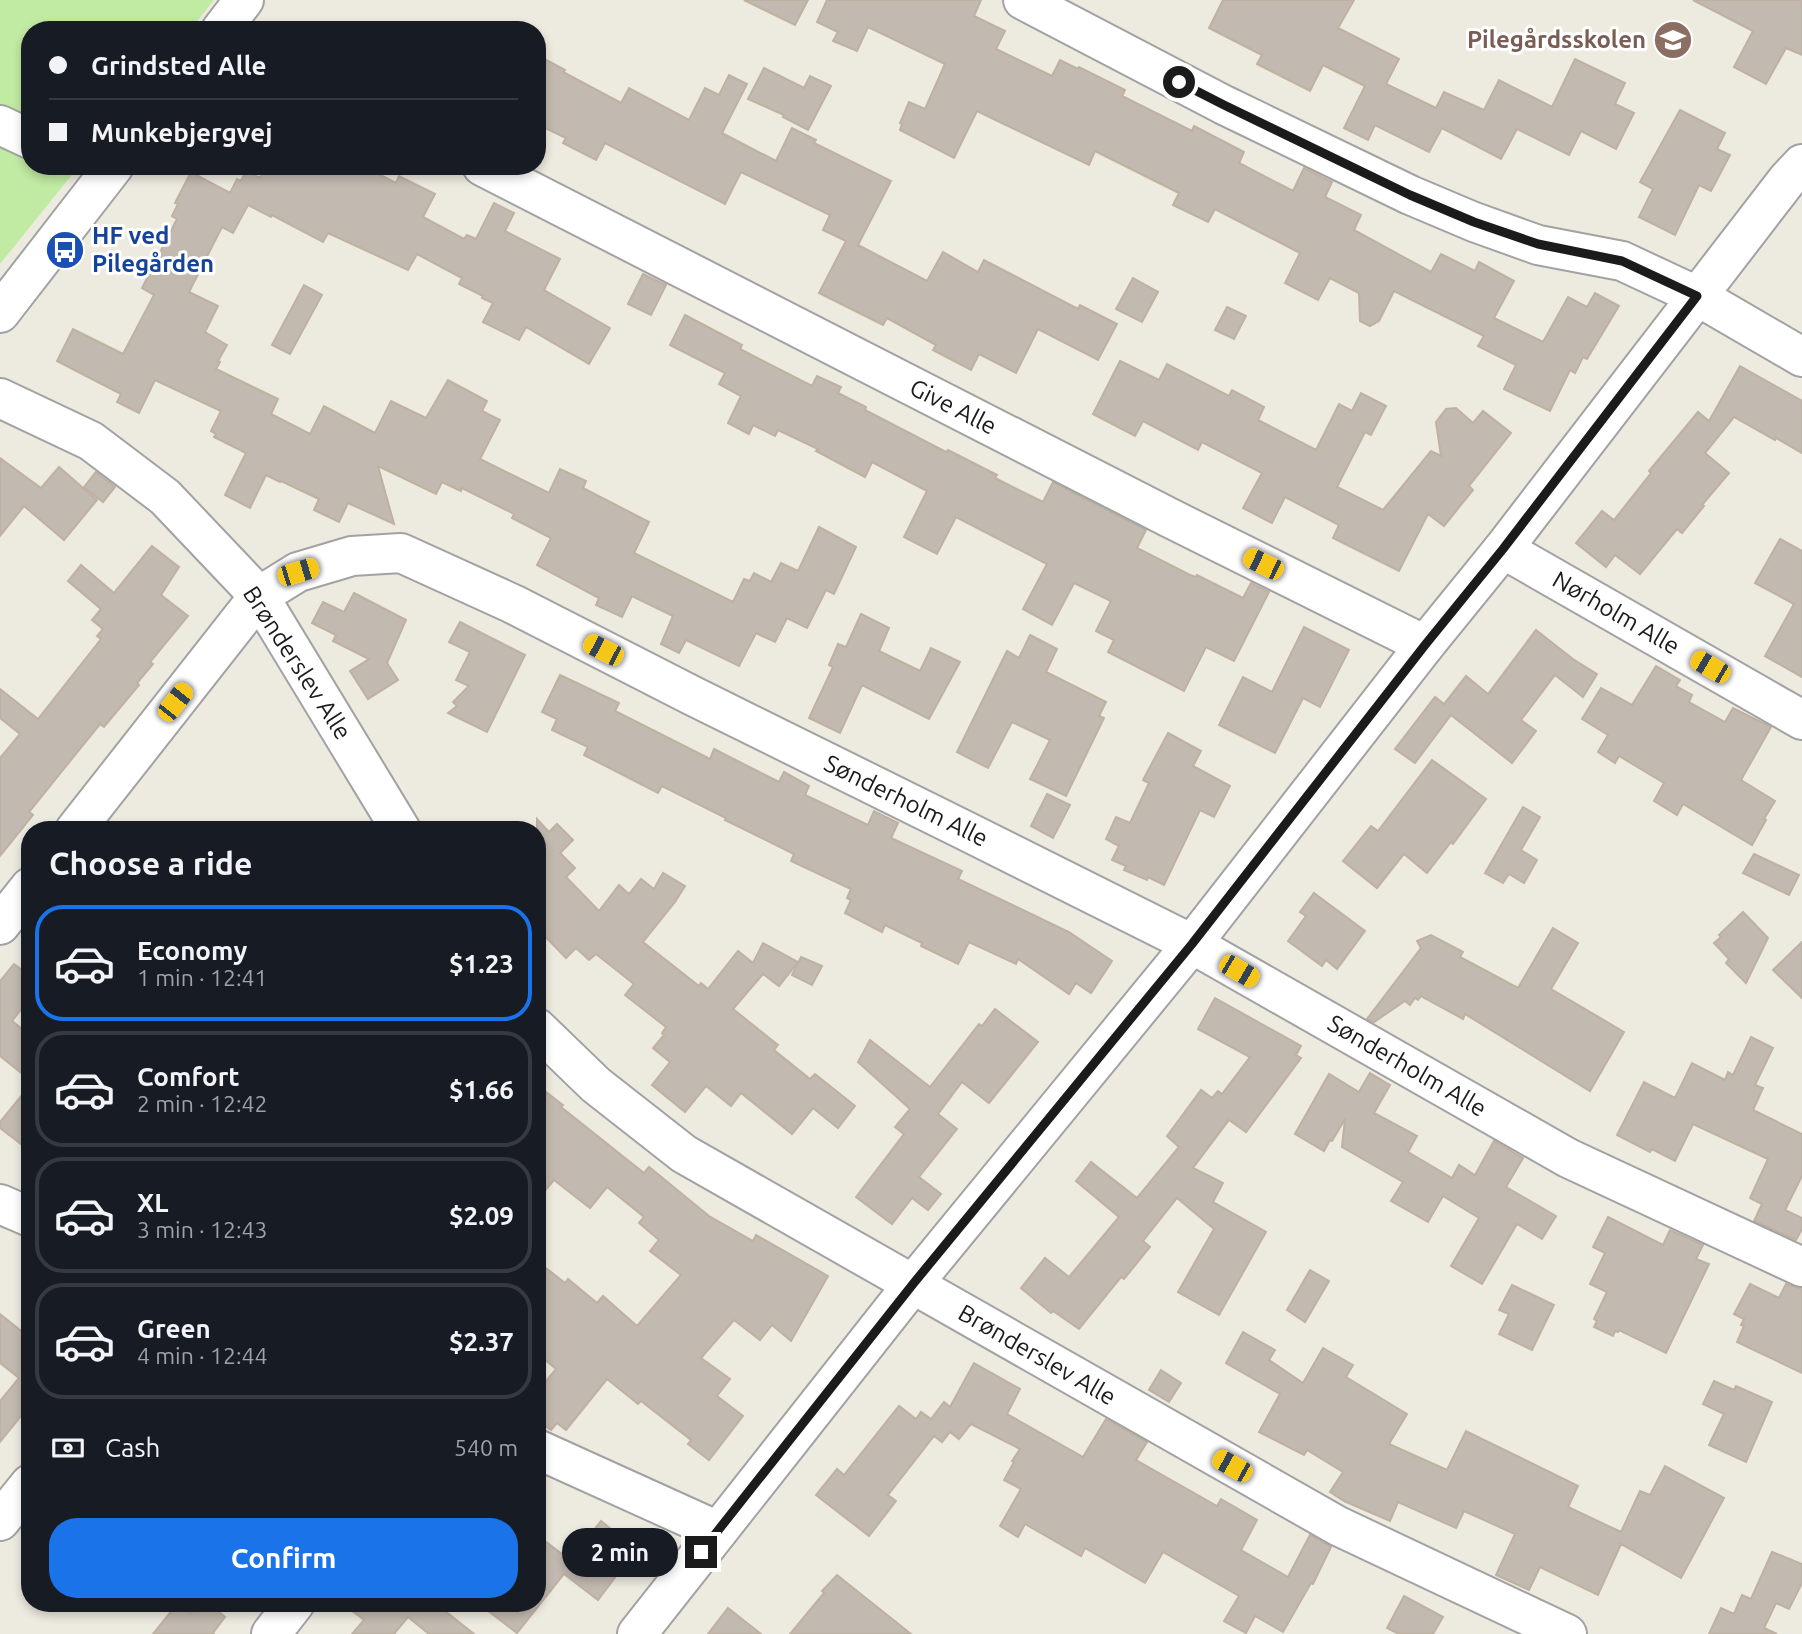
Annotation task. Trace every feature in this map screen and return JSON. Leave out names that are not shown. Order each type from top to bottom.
[{"type":"street","points":[[228,21],[244,0]]},
{"type":"street","points":[[1023,0],[1224,105],[1410,195],[1474,222],[1538,244],[1622,261],[1697,296],[1802,357]]},
{"type":"street","points":[[0,125],[21,135]]},
{"type":"street","points":[[637,1634],[913,1284],[1192,944],[1802,164]]},
{"type":"street","points":[[0,313],[107,175]]},
{"type":"street","name":"Give Alle","points":[[500,175],[1170,518],[1425,645]]},
{"type":"street","name":"Brønderslev Alle","points":[[0,398],[91,441],[165,497],[258,596],[396,821]]},
{"type":"street","name":"Nørholm Alle","points":[[1503,549],[1802,720]]},
{"type":"street","name":"Sønderholm Alle","points":[[82,821],[258,596],[298,572],[352,556],[401,553],[513,604],[1192,944],[1568,1158],[1802,1267]]},
{"type":"street","points":[[0,925],[21,898]]},
{"type":"street","name":"Brønderslev Alle","points":[[546,1037],[596,1085],[684,1154],[1338,1526],[1515,1623],[1567,1634]]},
{"type":"street","points":[[0,1204],[21,1213]]},
{"type":"street","points":[[546,1453],[718,1531]]},
{"type":"street","points":[[0,1521],[21,1494]]},
{"type":"street","points":[[271,1634],[288,1612]]},
{"type":"green space","points":[[0,0],[214,0],[197,21],[21,21],[21,175],[72,175],[0,264]]},
{"type":"building","points":[[744,0],[808,0],[795,25]]},
{"type":"building","points":[[827,0],[981,0],[974,16],[1005,31],[996,49],[1052,76],[1060,60],[1078,69],[1079,67],[1125,90],[1122,96],[1192,131],[1194,126],[1244,152],[1239,163],[1293,191],[1304,168],[1332,182],[1325,197],[1361,215],[1354,230],[1431,272],[1441,254],[1475,271],[1479,262],[1514,281],[1494,318],[1543,342],[1568,297],[1587,307],[1595,293],[1619,306],[1587,359],[1583,357],[1575,373],[1570,370],[1550,411],[1504,389],[1516,365],[1478,346],[1484,336],[1394,291],[1379,321],[1370,326],[1360,321],[1359,293],[1330,278],[1318,300],[1285,283],[1300,253],[1215,209],[1208,222],[1173,205],[1179,193],[1095,151],[1089,165],[977,111],[954,158],[900,130],[900,123],[909,102],[925,109],[945,64],[868,27],[857,51],[833,41],[838,32],[817,22]]},
{"type":"building","points":[[1223,0],[1354,0],[1338,28],[1399,59],[1386,84],[1436,108],[1444,92],[1484,110],[1499,80],[1552,107],[1575,59],[1625,83],[1615,104],[1634,113],[1616,149],[1581,131],[1569,155],[1517,129],[1501,159],[1442,128],[1429,152],[1375,125],[1368,140],[1344,128],[1365,86],[1323,65],[1310,91],[1257,64],[1262,55],[1209,28]]},
{"type":"building","points":[[1693,0],[1802,0],[1802,55],[1786,48],[1766,84],[1734,67],[1753,31]]},
{"type":"building","points":[[546,60],[621,103],[629,88],[689,120],[705,88],[719,95],[729,75],[747,84],[722,133],[776,161],[792,128],[816,140],[814,143],[891,181],[858,245],[927,281],[943,252],[978,272],[984,260],[1078,309],[1080,305],[1117,324],[1098,360],[1038,329],[1016,373],[979,354],[971,370],[933,350],[936,345],[887,318],[883,325],[819,293],[846,241],[823,230],[830,215],[741,172],[725,204],[605,143],[596,160],[563,143],[566,138],[546,128]]},
{"type":"building","points":[[764,68],[804,88],[810,76],[831,86],[808,130],[783,117],[784,115],[748,99]]},
{"type":"building","points":[[1680,110],[1725,133],[1717,149],[1730,155],[1711,191],[1699,185],[1675,235],[1639,217],[1653,189],[1640,182]]},
{"type":"building","points":[[189,175],[197,175],[230,193],[237,179],[241,181],[244,175],[260,178],[261,175],[380,175],[396,183],[399,176],[435,194],[423,217],[464,239],[467,235],[476,239],[494,203],[514,213],[505,231],[560,259],[544,290],[610,328],[589,364],[526,327],[519,340],[483,322],[493,303],[459,284],[462,278],[417,254],[408,270],[328,233],[323,242],[248,205],[233,233],[222,227],[189,292],[218,306],[205,332],[227,345],[216,369],[278,399],[271,414],[310,434],[324,406],[375,433],[391,401],[426,418],[448,380],[487,401],[482,411],[500,420],[480,459],[549,493],[560,469],[586,481],[583,488],[649,522],[634,553],[733,602],[744,579],[750,581],[754,573],[771,582],[781,563],[798,571],[819,527],[856,547],[834,594],[826,590],[807,628],[787,618],[775,642],[756,633],[739,666],[686,640],[679,653],[661,644],[673,616],[632,596],[622,617],[596,605],[599,598],[537,565],[551,538],[512,518],[514,514],[462,488],[461,491],[442,482],[436,494],[378,466],[394,524],[348,503],[339,522],[314,510],[319,499],[266,475],[250,508],[225,495],[246,453],[214,437],[216,434],[211,431],[221,411],[155,380],[139,413],[117,402],[121,394],[57,361],[73,329],[123,354],[154,295],[142,288],[177,219],[172,216],[178,204],[175,203]]},
{"type":"building","points":[[643,274],[666,285],[651,315],[628,304]]},
{"type":"building","points":[[1133,278],[1158,292],[1142,322],[1116,309]]},
{"type":"building","points":[[304,285],[322,295],[290,354],[272,345]]},
{"type":"building","points":[[1227,307],[1246,316],[1234,339],[1215,330]]},
{"type":"building","points":[[685,315],[742,345],[740,349],[812,386],[817,376],[841,387],[838,393],[866,407],[865,410],[997,475],[995,478],[1043,502],[1053,482],[1146,530],[1137,548],[1190,575],[1197,575],[1243,598],[1251,583],[1269,592],[1234,661],[1206,647],[1184,691],[1108,652],[1114,640],[1096,631],[1111,601],[1074,583],[1052,625],[1023,609],[1047,564],[956,517],[937,554],[904,537],[927,491],[872,462],[865,477],[816,451],[818,449],[778,430],[775,436],[753,425],[749,434],[728,423],[741,396],[719,384],[725,373],[670,345]]},
{"type":"building","points":[[1120,361],[1159,380],[1167,364],[1229,396],[1232,390],[1264,407],[1258,420],[1316,450],[1339,404],[1352,411],[1361,393],[1386,406],[1371,435],[1365,432],[1337,487],[1383,510],[1431,451],[1441,456],[1436,422],[1446,409],[1456,408],[1473,423],[1483,411],[1511,433],[1469,486],[1473,490],[1444,526],[1428,514],[1399,571],[1333,538],[1339,525],[1285,497],[1272,523],[1243,508],[1262,473],[1202,442],[1198,450],[1143,421],[1135,436],[1093,414]]},
{"type":"building","points":[[1740,366],[1802,401],[1802,453],[1734,417],[1705,453],[1729,473],[1682,533],[1677,529],[1640,574],[1615,555],[1606,567],[1576,543],[1602,511],[1614,520],[1651,473],[1649,471],[1698,412],[1709,421]]},
{"type":"building","points":[[0,458],[41,488],[59,467],[97,500],[64,540],[24,506],[0,536]]},
{"type":"building","points":[[96,472],[115,487],[103,502],[84,487]]},
{"type":"building","points":[[1780,539],[1802,551],[1802,677],[1765,656],[1794,604],[1755,583]]},
{"type":"building","points":[[152,546],[179,567],[161,595],[188,616],[150,662],[153,664],[137,683],[139,685],[104,727],[100,724],[29,812],[33,815],[28,821],[21,821],[21,830],[0,856],[0,758],[20,734],[0,718],[0,689],[38,719],[101,639],[97,636],[103,629],[92,620],[101,609],[68,581],[81,565],[114,593]]},
{"type":"building","points":[[354,593],[406,620],[387,663],[398,680],[368,699],[350,671],[369,659],[333,641],[336,635],[312,623],[323,602],[344,612]]},
{"type":"building","points":[[861,614],[889,628],[879,651],[920,671],[931,648],[960,662],[929,719],[862,685],[840,733],[809,718],[833,667],[829,665],[838,644],[846,647]]},
{"type":"building","points":[[460,622],[525,655],[487,732],[448,713],[457,706],[453,702],[469,686],[456,680],[470,652],[449,642]]},
{"type":"building","points":[[1304,627],[1349,650],[1320,707],[1303,698],[1275,753],[1219,725],[1243,677],[1272,692]]},
{"type":"building","points":[[1536,630],[1597,674],[1583,697],[1555,675],[1521,720],[1536,731],[1512,763],[1451,715],[1415,763],[1395,749],[1435,697],[1444,704],[1466,676],[1488,694]]},
{"type":"building","points":[[1030,635],[1057,649],[1046,672],[1106,702],[1099,716],[1104,718],[1066,796],[1030,779],[1050,740],[1012,722],[988,768],[957,752],[1007,651],[1019,658]]},
{"type":"building","points":[[1656,666],[1680,680],[1676,686],[1692,695],[1689,702],[1725,722],[1733,708],[1771,727],[1741,780],[1775,801],[1752,845],[1683,804],[1677,815],[1654,801],[1664,783],[1619,756],[1615,763],[1598,752],[1608,735],[1582,719],[1601,688],[1632,705]]},
{"type":"building","points":[[560,675],[619,703],[615,711],[710,759],[714,749],[779,782],[784,772],[809,786],[805,795],[868,825],[874,811],[898,823],[891,838],[962,871],[958,879],[1069,932],[1112,961],[1091,993],[1076,983],[1069,994],[1018,959],[1016,964],[969,942],[958,964],[885,925],[882,932],[845,913],[851,900],[847,898],[851,889],[791,861],[794,854],[725,820],[726,818],[662,786],[658,793],[584,755],[588,747],[552,730],[557,719],[542,712]]},
{"type":"building","points":[[1168,733],[1201,751],[1193,766],[1230,786],[1214,817],[1200,810],[1164,885],[1124,870],[1126,866],[1112,860],[1119,846],[1106,839],[1116,817],[1130,823],[1149,783],[1143,780]]},
{"type":"building","points":[[1432,760],[1486,799],[1453,844],[1451,842],[1427,873],[1404,854],[1377,888],[1343,861],[1371,826],[1378,831]]},
{"type":"building","points":[[1047,794],[1070,805],[1053,838],[1031,826]]},
{"type":"building","points":[[1523,807],[1540,817],[1521,850],[1537,860],[1524,883],[1509,874],[1503,883],[1485,873]]},
{"type":"building","points":[[557,824],[573,840],[560,853],[575,868],[566,877],[599,911],[619,885],[629,894],[641,879],[654,889],[663,873],[685,886],[643,942],[699,986],[701,983],[708,989],[738,951],[753,963],[763,943],[798,962],[779,986],[763,974],[733,1009],[778,1045],[774,1050],[810,1079],[815,1074],[855,1106],[838,1128],[813,1108],[792,1134],[741,1093],[731,1106],[706,1086],[685,1112],[652,1085],[670,1062],[653,1048],[664,1035],[662,1033],[666,1027],[625,995],[634,984],[596,954],[589,960],[576,948],[566,958],[546,937],[546,829],[549,832]]},
{"type":"building","points":[[1754,854],[1799,875],[1789,895],[1743,873]]},
{"type":"building","points":[[1314,893],[1365,931],[1337,969],[1326,960],[1322,966],[1288,941],[1306,916],[1300,912]]},
{"type":"building","points":[[1743,912],[1768,938],[1746,983],[1726,963],[1729,959],[1714,943]]},
{"type":"building","points":[[1553,928],[1578,943],[1551,989],[1624,1032],[1590,1091],[1465,1014],[1463,1019],[1421,996],[1418,1000],[1415,998],[1410,1005],[1405,1001],[1374,1022],[1367,1019],[1421,948],[1417,941],[1431,935],[1463,952],[1460,957],[1518,988]]},
{"type":"building","points":[[1802,942],[1802,998],[1773,970]]},
{"type":"building","points":[[801,957],[822,966],[812,985],[792,975]]},
{"type":"building","points":[[14,964],[21,969],[21,1010],[12,1021],[21,1028],[21,1073],[0,1056],[0,981]]},
{"type":"building","points":[[1215,998],[1301,1046],[1296,1055],[1301,1058],[1246,1132],[1229,1120],[1193,1168],[1223,1183],[1213,1202],[1266,1232],[1219,1315],[1178,1292],[1214,1229],[1177,1198],[1143,1241],[1150,1247],[1124,1279],[1121,1277],[1079,1329],[1053,1311],[1051,1313],[1021,1288],[1045,1258],[1069,1277],[1119,1217],[1076,1181],[1091,1162],[1137,1198],[1179,1147],[1167,1136],[1201,1090],[1212,1098],[1218,1091],[1222,1094],[1250,1057],[1198,1029]]},
{"type":"building","points":[[995,1009],[1038,1042],[989,1103],[962,1082],[938,1114],[957,1129],[919,1177],[941,1194],[928,1210],[912,1198],[892,1224],[856,1197],[904,1134],[895,1127],[910,1109],[858,1062],[870,1040],[930,1087],[979,1024],[982,1026]]},
{"type":"building","points":[[1751,1037],[1773,1048],[1755,1085],[1763,1088],[1753,1110],[1802,1134],[1802,1176],[1785,1210],[1802,1218],[1802,1229],[1796,1240],[1754,1221],[1762,1204],[1750,1198],[1768,1159],[1693,1124],[1675,1161],[1617,1135],[1644,1082],[1675,1098],[1692,1063],[1725,1080],[1728,1072],[1733,1075]]},
{"type":"building","points":[[1370,1073],[1390,1085],[1374,1113],[1417,1136],[1408,1152],[1452,1178],[1459,1165],[1475,1175],[1494,1141],[1523,1158],[1506,1187],[1556,1216],[1542,1239],[1517,1224],[1482,1284],[1451,1266],[1479,1218],[1443,1196],[1428,1222],[1391,1201],[1403,1182],[1342,1147],[1345,1119],[1324,1151],[1295,1134],[1329,1074],[1359,1092]]},
{"type":"building","points":[[546,1092],[644,1173],[649,1167],[709,1216],[753,1241],[756,1235],[828,1276],[791,1341],[772,1325],[760,1340],[734,1320],[701,1358],[730,1379],[717,1396],[743,1416],[709,1460],[688,1444],[691,1440],[641,1401],[638,1404],[607,1379],[566,1430],[557,1423],[551,1430],[546,1426],[546,1381],[556,1369],[546,1361],[546,1268],[565,1283],[568,1279],[597,1303],[603,1296],[637,1326],[681,1275],[650,1251],[659,1240],[639,1223],[644,1217],[607,1187],[590,1208],[554,1180],[546,1189]]},
{"type":"building","points":[[21,1096],[21,1144],[0,1128],[0,1122]]},
{"type":"building","points":[[1608,1217],[1663,1245],[1670,1230],[1703,1245],[1696,1259],[1709,1264],[1666,1353],[1619,1330],[1615,1331],[1613,1336],[1594,1327],[1597,1321],[1594,1319],[1607,1292],[1590,1284],[1605,1253],[1593,1247]]},
{"type":"building","points":[[1310,1270],[1329,1281],[1305,1322],[1287,1310]]},
{"type":"building","points":[[1750,1284],[1779,1298],[1786,1284],[1802,1289],[1802,1373],[1737,1342],[1744,1319],[1734,1314]]},
{"type":"building","points":[[1512,1285],[1554,1305],[1532,1350],[1499,1334],[1509,1314],[1499,1310]]},
{"type":"building","points":[[0,1314],[21,1331],[21,1416],[0,1442],[0,1401],[19,1378],[0,1363]]},
{"type":"building","points":[[1243,1332],[1275,1350],[1269,1360],[1303,1383],[1323,1348],[1353,1365],[1346,1377],[1407,1414],[1389,1444],[1447,1470],[1466,1431],[1578,1486],[1568,1507],[1621,1532],[1640,1491],[1650,1495],[1665,1466],[1724,1498],[1681,1578],[1621,1544],[1598,1595],[1540,1567],[1529,1590],[1496,1575],[1515,1534],[1464,1511],[1456,1528],[1398,1502],[1390,1521],[1330,1492],[1343,1472],[1307,1450],[1304,1455],[1259,1432],[1280,1394],[1226,1363]]},
{"type":"building","points":[[974,1363],[1020,1389],[1007,1414],[1083,1457],[1106,1419],[1147,1442],[1136,1460],[1217,1506],[1221,1499],[1257,1520],[1241,1550],[1288,1577],[1310,1535],[1331,1547],[1313,1584],[1311,1583],[1283,1632],[1255,1616],[1246,1633],[1224,1621],[1239,1596],[1163,1552],[1145,1583],[1085,1548],[1081,1556],[1025,1524],[1018,1537],[1000,1526],[1021,1489],[1004,1480],[1020,1449],[971,1424],[959,1439],[950,1432],[942,1442],[934,1436],[888,1495],[896,1501],[869,1536],[816,1495],[837,1469],[844,1475],[899,1406],[916,1419],[921,1412],[931,1419],[944,1402],[950,1407]]},
{"type":"building","points":[[1161,1370],[1181,1383],[1169,1402],[1149,1390]]},
{"type":"building","points":[[1714,1381],[1734,1390],[1736,1386],[1772,1402],[1746,1462],[1709,1445],[1724,1414],[1703,1404]]},
{"type":"building","points":[[601,1521],[633,1547],[613,1573],[616,1576],[598,1600],[564,1574],[546,1597],[546,1542],[570,1560]]},
{"type":"building","points":[[1772,1552],[1802,1564],[1802,1583],[1789,1609],[1776,1603],[1764,1628],[1777,1634],[1709,1634],[1721,1608],[1734,1614],[1742,1595],[1751,1599]]},
{"type":"building","points":[[837,1575],[911,1634],[790,1634]]},
{"type":"building","points":[[1404,1596],[1443,1617],[1433,1634],[1399,1634],[1387,1628]]},
{"type":"building","points":[[728,1608],[761,1634],[708,1634]]},
{"type":"building","points":[[171,1612],[219,1612],[225,1617],[214,1634],[153,1634]]},
{"type":"building","points":[[354,1612],[446,1612],[474,1634],[429,1634],[408,1617],[394,1634],[352,1634],[364,1620]]},
{"type":"building","points":[[490,1612],[534,1612],[517,1633]]},
{"type":"place","name":"Pilegårdsskolen","points":[[1673,40]]},
{"type":"place","name":"HF ved Pilegården","points":[[65,250]]},
{"type":"route","points":[[701,1552],[913,1284],[1192,944],[1503,549],[1697,296],[1622,261],[1538,244],[1474,222],[1410,195],[1179,82]]}]
